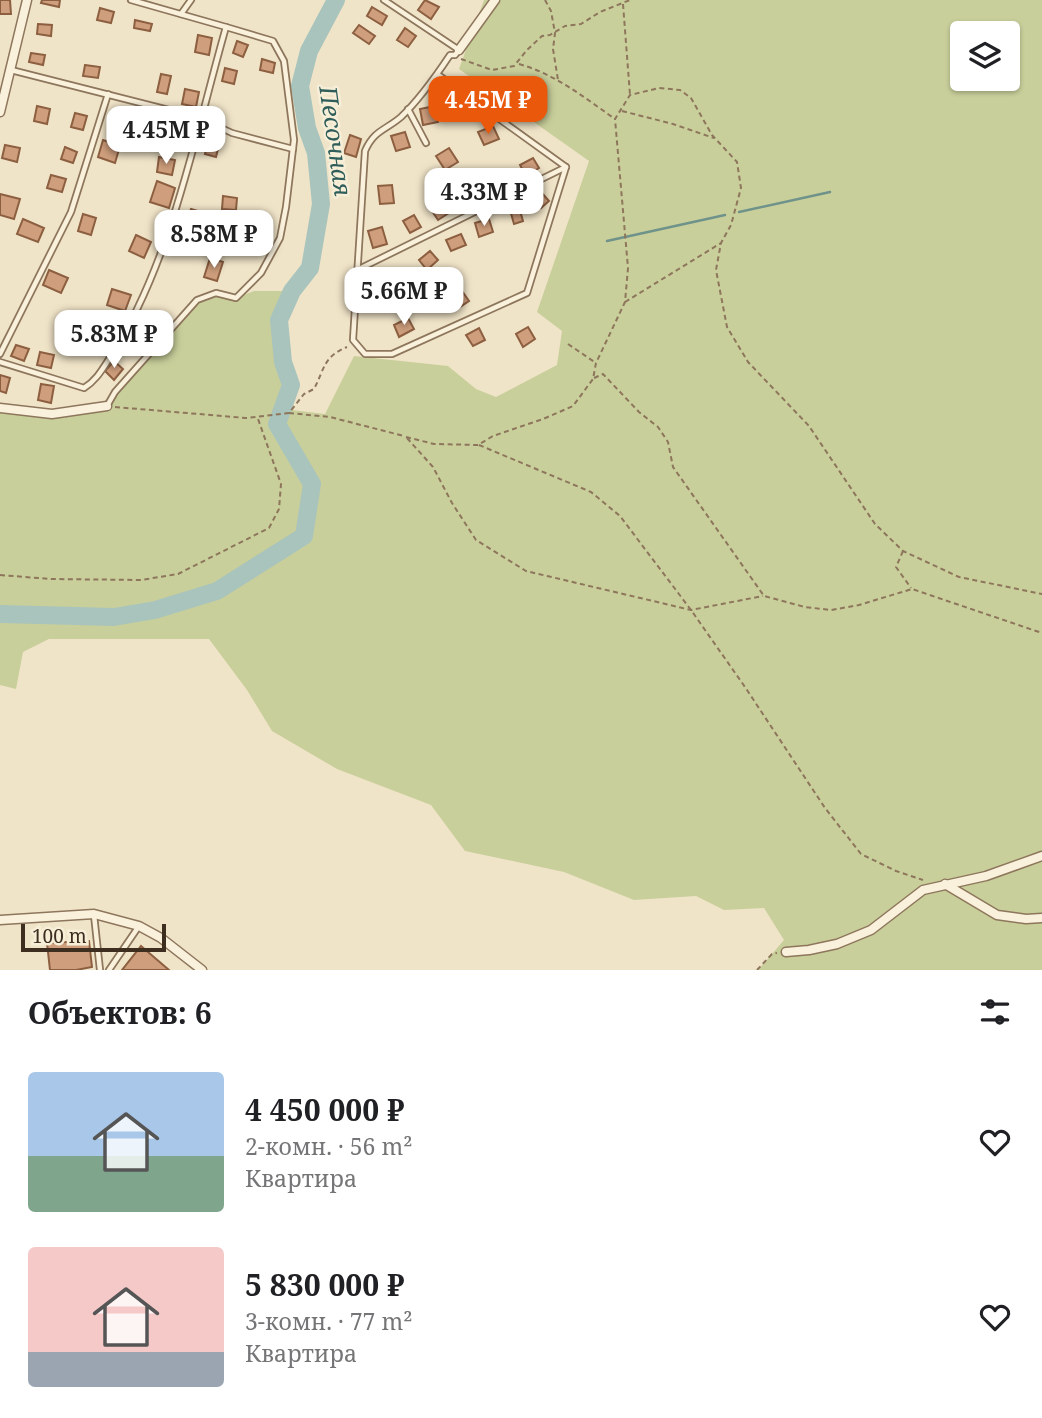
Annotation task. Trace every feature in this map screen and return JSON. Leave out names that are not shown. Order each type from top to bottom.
[{"type":"street","points":[[0,112],[27,0]]},
{"type":"street","points":[[457,53],[495,0]]},
{"type":"street","points":[[0,408],[52,414],[107,406]]},
{"type":"street","points":[[786,952],[838,944],[871,930],[923,890],[986,876],[1042,856]]},
{"type":"street","points":[[945,884],[997,915],[1042,918]]},
{"type":"street","points":[[0,920],[94,914],[139,926],[161,938],[202,970]]},
{"type":"lane","points":[[107,406],[115,392],[197,300],[216,293],[236,298],[261,273],[280,238],[294,140],[284,61],[273,41],[131,0]]},
{"type":"lane","points":[[181,14],[191,0]]},
{"type":"lane","points":[[384,0],[457,53]]},
{"type":"lane","points":[[0,362],[84,388],[94,382],[130,327],[170,232],[226,27]]},
{"type":"lane","points":[[457,53],[450,55],[400,118],[369,141],[365,151],[353,340],[365,354],[391,354],[527,293],[566,167]]},
{"type":"lane","points":[[12,70],[200,118],[232,133],[293,149]]},
{"type":"lane","points":[[437,74],[566,167]]},
{"type":"lane","points":[[0,354],[71,212],[108,94]]},
{"type":"lane","points":[[408,108],[426,143]]},
{"type":"lane","points":[[356,270],[566,167]]},
{"type":"lane","points":[[94,914],[100,970]]},
{"type":"lane","points":[[109,970],[139,926]]},
{"type":"path","points":[[539,0],[545,1],[551,11],[555,33],[553,49],[559,81]]},
{"type":"path","points":[[457,53],[474,65],[492,70],[514,66],[542,36],[555,33],[565,26],[581,24],[590,17],[630,0]]},
{"type":"path","points":[[478,445],[493,436],[573,406],[593,379],[596,363],[625,302],[628,268],[615,119],[630,95],[623,3]]},
{"type":"path","points":[[517,64],[534,68],[559,81],[615,119]]},
{"type":"path","points":[[630,95],[659,88],[680,90],[691,98],[717,140],[737,162],[741,188],[731,225],[722,243],[716,270],[727,327],[748,362],[809,426],[875,524],[903,551],[959,577],[1042,594]]},
{"type":"path","points":[[621,110],[673,124],[717,140]]},
{"type":"path","points":[[625,302],[722,243]]},
{"type":"path","points":[[288,413],[304,394],[314,389],[323,365],[330,356],[347,347],[353,340]]},
{"type":"path","points":[[568,344],[596,363]]},
{"type":"path","points":[[593,379],[603,374],[639,412],[658,427],[668,442],[673,467],[764,596]]},
{"type":"path","points":[[107,406],[246,418],[288,413],[330,417],[434,444],[478,445],[591,492],[620,516],[691,610],[825,808],[861,854],[896,871],[926,880]]},
{"type":"path","points":[[0,575],[51,579],[141,580],[178,575],[269,528],[279,509],[281,484],[257,416]]},
{"type":"path","points":[[406,437],[433,467],[476,540],[526,571],[691,610],[764,596],[804,607],[831,610],[859,605],[912,589]]},
{"type":"path","points":[[903,551],[896,567],[912,589],[1042,633]]},
{"type":"path","points":[[757,970],[772,954],[786,952]]},
{"type":"green space","points":[[484,0],[1042,0],[1042,970],[758,970],[784,940],[764,908],[724,910],[696,896],[634,900],[564,872],[465,851],[431,805],[337,769],[272,731],[247,690],[209,639],[49,639],[23,652],[16,689],[0,685],[0,408],[52,414],[107,406],[115,392],[197,300],[216,293],[236,298],[254,291],[292,291],[280,320],[283,362],[291,385],[292,410],[325,414],[354,356],[448,366],[476,389],[496,397],[557,365],[562,331],[537,312],[589,161],[459,69]]},
{"type":"building","points":[[0,0],[10,0],[11,14],[0,14]]},
{"type":"building","points":[[42,0],[60,0],[59,7],[41,3]]},
{"type":"building","points":[[425,0],[439,7],[431,19],[418,10]]},
{"type":"building","points":[[372,7],[387,16],[382,25],[367,16]]},
{"type":"building","points":[[100,8],[114,12],[111,23],[97,20]]},
{"type":"building","points":[[135,20],[152,24],[150,31],[134,28]]},
{"type":"building","points":[[38,24],[52,25],[51,36],[37,34]]},
{"type":"building","points":[[359,25],[375,36],[369,44],[353,33]]},
{"type":"building","points":[[405,28],[416,36],[408,47],[397,40]]},
{"type":"building","points":[[198,35],[212,38],[209,55],[195,52]]},
{"type":"building","points":[[237,41],[248,45],[243,57],[233,53]]},
{"type":"building","points":[[31,53],[45,55],[43,65],[29,62]]},
{"type":"building","points":[[262,59],[275,63],[273,73],[260,70]]},
{"type":"building","points":[[85,65],[100,67],[98,78],[83,76]]},
{"type":"building","points":[[225,68],[237,71],[234,84],[222,81]]},
{"type":"building","points":[[161,74],[171,76],[167,94],[157,92]]},
{"type":"building","points":[[185,89],[199,92],[196,107],[182,104]]},
{"type":"building","points":[[454,97],[462,109],[454,115],[446,102]]},
{"type":"building","points":[[37,106],[50,109],[47,124],[34,121]]},
{"type":"building","points":[[435,106],[438,122],[423,125],[420,109]]},
{"type":"building","points":[[116,109],[130,112],[127,129],[112,125]]},
{"type":"building","points":[[75,113],[87,116],[83,130],[71,127]]},
{"type":"building","points":[[174,126],[186,130],[180,146],[168,141]]},
{"type":"building","points":[[493,126],[499,139],[484,145],[478,132]]},
{"type":"building","points":[[405,132],[410,147],[396,151],[391,136]]},
{"type":"building","points":[[210,134],[221,137],[216,157],[205,154]]},
{"type":"building","points":[[350,135],[361,139],[356,157],[344,153]]},
{"type":"building","points":[[103,140],[120,146],[115,163],[98,157]]},
{"type":"building","points":[[5,145],[20,148],[17,162],[2,158]]},
{"type":"building","points":[[65,147],[77,152],[73,163],[61,159]]},
{"type":"building","points":[[449,148],[458,162],[445,170],[436,156]]},
{"type":"building","points":[[159,157],[175,160],[172,175],[157,172]]},
{"type":"building","points":[[533,158],[539,168],[526,176],[520,165]]},
{"type":"building","points":[[502,172],[509,186],[495,192],[489,178]]},
{"type":"building","points":[[51,175],[66,179],[62,192],[47,188]]},
{"type":"building","points":[[157,181],[175,188],[169,208],[150,202]]},
{"type":"building","points":[[392,185],[394,203],[380,204],[378,186]]},
{"type":"building","points":[[472,186],[479,198],[464,206],[457,194]]},
{"type":"building","points":[[541,192],[549,201],[541,208],[533,199]]},
{"type":"building","points":[[0,194],[20,199],[14,219],[0,215]]},
{"type":"building","points":[[223,196],[237,198],[236,210],[222,209]]},
{"type":"building","points":[[446,202],[452,211],[438,220],[432,211]]},
{"type":"building","points":[[519,207],[523,221],[514,224],[510,210]]},
{"type":"building","points":[[191,209],[201,212],[195,231],[185,228]]},
{"type":"building","points":[[83,214],[96,218],[91,235],[78,231]]},
{"type":"building","points":[[414,215],[421,227],[410,233],[403,221]]},
{"type":"building","points":[[23,219],[44,228],[38,242],[17,234]]},
{"type":"building","points":[[489,219],[493,232],[479,237],[475,223]]},
{"type":"building","points":[[238,223],[257,229],[253,243],[234,237]]},
{"type":"building","points":[[382,227],[387,244],[373,248],[368,231]]},
{"type":"building","points":[[461,234],[466,245],[451,251],[446,240]]},
{"type":"building","points":[[136,235],[151,242],[144,258],[129,251]]},
{"type":"building","points":[[430,251],[438,260],[427,270],[419,260]]},
{"type":"building","points":[[210,258],[223,262],[217,281],[204,277]]},
{"type":"building","points":[[49,270],[68,278],[61,293],[43,285]]},
{"type":"building","points":[[379,272],[382,284],[374,286],[371,274]]},
{"type":"building","points":[[112,289],[131,295],[125,311],[107,305]]},
{"type":"building","points":[[462,291],[469,301],[457,309],[450,298]]},
{"type":"building","points":[[408,318],[414,329],[399,337],[394,325]]},
{"type":"building","points":[[142,322],[153,332],[145,340],[135,330]]},
{"type":"building","points":[[528,327],[535,339],[523,347],[516,334]]},
{"type":"building","points":[[479,328],[485,340],[473,346],[466,335]]},
{"type":"building","points":[[16,345],[29,349],[24,361],[11,356]]},
{"type":"building","points":[[40,352],[54,355],[51,368],[37,365]]},
{"type":"building","points":[[114,361],[123,369],[114,380],[105,371]]},
{"type":"building","points":[[0,375],[10,378],[6,393],[0,391]]},
{"type":"building","points":[[41,384],[54,386],[51,403],[38,400]]},
{"type":"building","points":[[89,941],[92,967],[50,970],[47,943]]},
{"type":"building","points":[[141,946],[169,970],[122,970]]},
{"type":"waterway","name":"Песочная","points":[[0,614],[114,617],[155,610],[217,591],[304,536],[312,484],[277,424],[291,385],[283,362],[279,320],[292,291],[310,268],[321,204],[316,153],[307,128],[300,86],[309,51],[336,0]]},
{"type":"waterway","points":[[739,212],[830,192]]},
{"type":"waterway","points":[[607,241],[725,215]]}]
